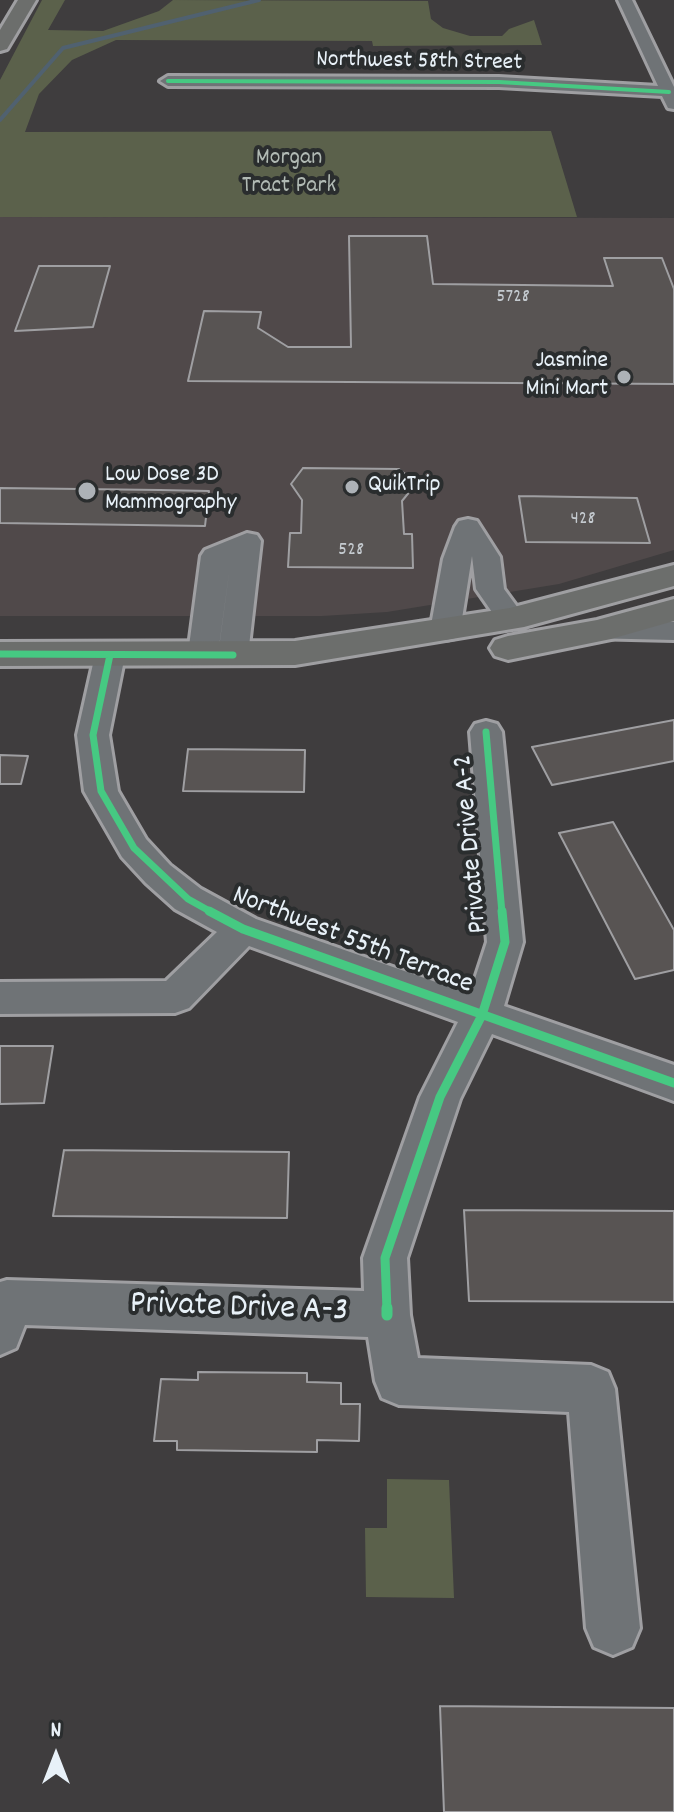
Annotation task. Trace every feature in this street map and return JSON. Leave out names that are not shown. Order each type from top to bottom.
[{"type":"main road","points":[[0,45],[27,0]]},
{"type":"main road","points":[[295,653],[511,619],[674,575]]},
{"type":"main road","points":[[0,654],[295,653],[415,660],[485,652],[598,631],[674,610]]},
{"type":"street","points":[[625,0],[671,98]]},
{"type":"street","points":[[647,45],[666,45]]},
{"type":"street","name":"Northwest 58th Street","points":[[168,81],[499,82],[671,98]]},
{"type":"street","points":[[445,631],[457,559],[468,527],[486,557],[490,589],[511,619]]},
{"type":"street","points":[[598,631],[674,631]]},
{"type":"street","name":"Northwest 55th Terrace","points":[[110,655],[93,735],[101,791],[115,820],[158,874],[188,899],[243,929],[674,1083]]},
{"type":"street","name":"Private Drive A-2","points":[[387,1315],[385,1258],[440,1097],[482,1015],[505,942],[486,732]]},
{"type":"street","points":[[0,998],[175,997],[243,929]]},
{"type":"street","name":"Private Drive A-3","points":[[0,1332],[7,1302],[387,1315],[399,1381],[591,1389],[613,1628]]},
{"type":"shaded area","points":[[0,217],[674,218],[674,550],[559,584],[387,612],[322,616],[0,616]]},
{"type":"green space","name":"Morgan Tract Park","points":[[42,0],[65,0],[48,30],[103,31],[159,11],[173,0],[428,1],[431,19],[443,28],[470,36],[502,36],[509,29],[534,20],[542,45],[373,46],[372,41],[116,40],[72,60],[39,94],[25,132],[551,131],[577,217],[0,217],[0,80]]},
{"type":"green space","points":[[387,1479],[449,1480],[454,1598],[366,1597],[365,1528],[387,1528]]},
{"type":"building","points":[[349,236],[427,236],[433,284],[613,286],[604,258],[662,258],[674,289],[674,384],[188,381],[204,311],[261,312],[258,328],[288,347],[351,347]]},
{"type":"building","points":[[39,266],[110,266],[93,327],[15,331]]},
{"type":"building","points":[[303,468],[399,469],[409,477],[415,485],[402,501],[404,534],[412,534],[413,568],[288,567],[290,533],[301,533],[302,500],[291,484]]},
{"type":"building","points":[[0,488],[209,491],[205,526],[0,523]]},
{"type":"building","points":[[519,496],[637,498],[650,543],[526,542]]},
{"type":"building","points":[[674,720],[674,761],[552,785],[532,747]]},
{"type":"building","points":[[188,749],[305,750],[304,792],[183,791]]},
{"type":"building","points":[[0,755],[28,756],[21,784],[0,784]]},
{"type":"building","points":[[613,822],[674,930],[674,970],[635,979],[559,833]]},
{"type":"building","points":[[0,1046],[53,1046],[44,1103],[0,1104]]},
{"type":"building","points":[[64,1150],[289,1152],[287,1218],[53,1216]]},
{"type":"building","points":[[464,1210],[674,1211],[674,1302],[469,1301]]},
{"type":"building","points":[[198,1372],[307,1373],[307,1382],[341,1383],[341,1404],[360,1404],[359,1441],[317,1440],[317,1452],[177,1450],[177,1441],[154,1441],[161,1379],[198,1380]]},
{"type":"building","points":[[440,1706],[674,1708],[674,1812],[444,1812]]},
{"type":"waterway","points":[[0,120],[63,48],[259,0]]},
{"type":"cycle path","points":[[168,81],[499,82],[669,92]]},
{"type":"cycle path","points":[[0,654],[233,655]]},
{"type":"cycle path","points":[[110,655],[93,735],[101,791],[134,848],[158,874],[188,899],[243,929],[674,1083]]},
{"type":"cycle path","points":[[387,1315],[385,1258],[440,1097],[482,1015],[505,942],[486,732]]},
{"type":"place","name":"Jasmine Mini Mart","points":[[624,377]]},
{"type":"place","name":"QuikTrip","points":[[352,487]]},
{"type":"place","name":"Low Dose 3D Mammography","points":[[87,491]]}]
